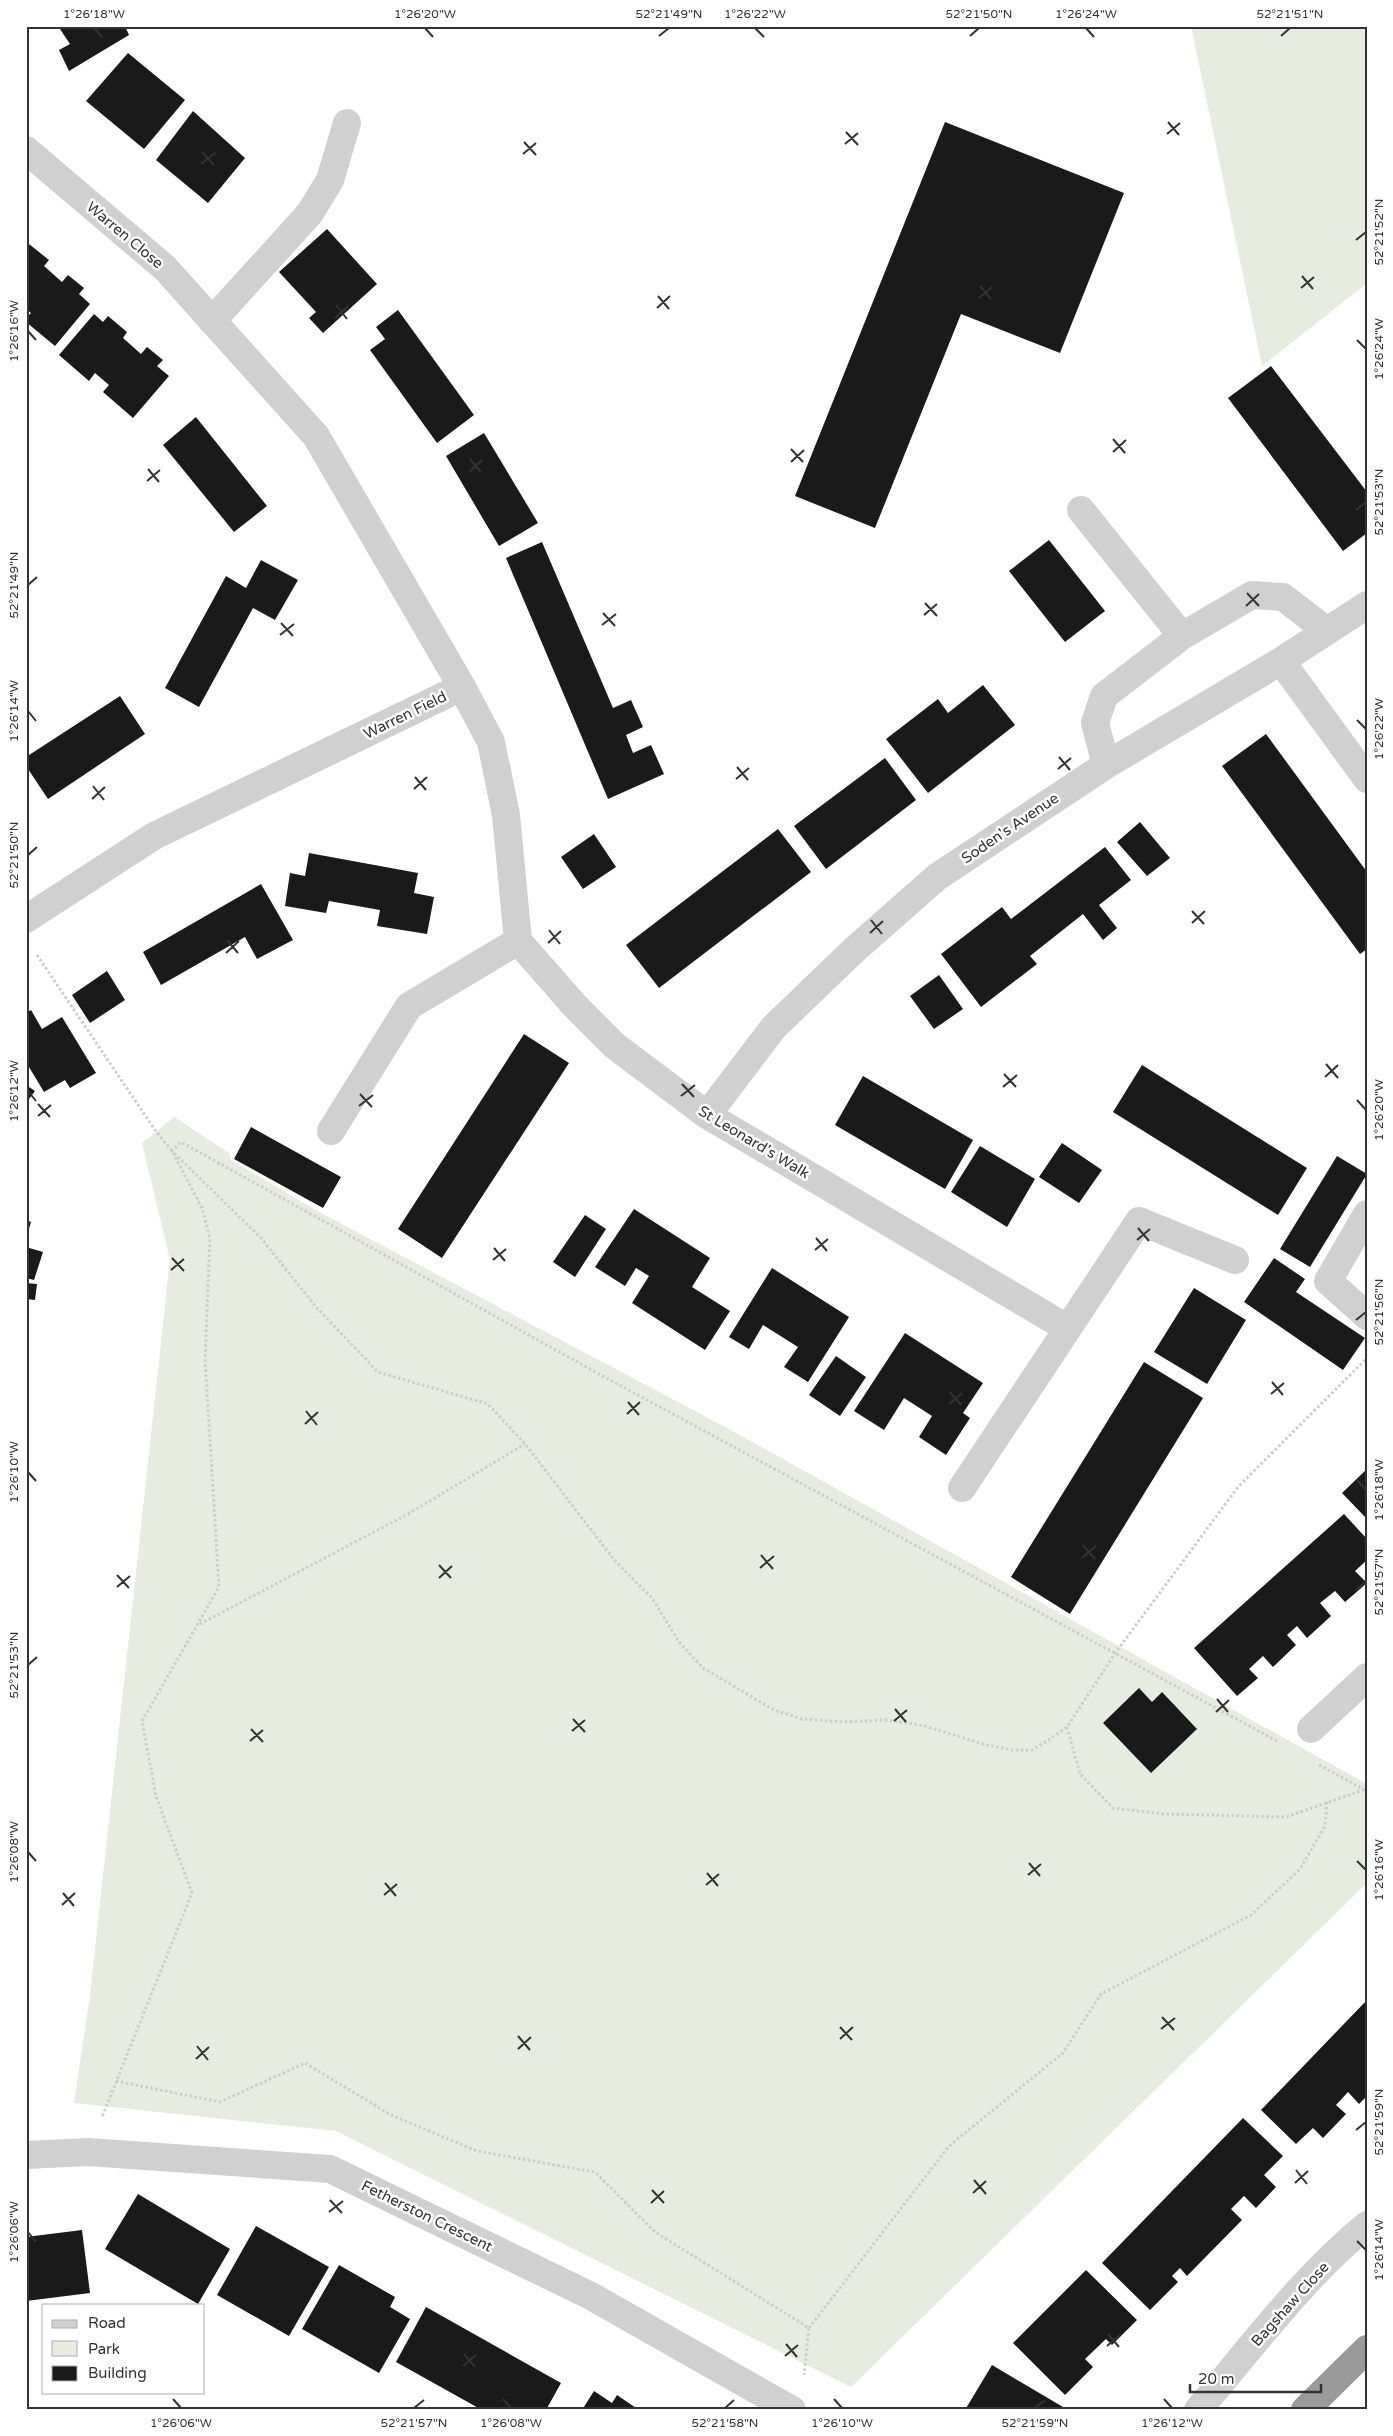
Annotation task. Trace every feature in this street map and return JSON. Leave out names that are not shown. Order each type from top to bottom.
[{"type":"highway","points":[[1305,2410],[1367,2349]]},
{"type":"street","points":[[212,321],[310,213],[330,180],[347,123]]},
{"type":"street","name":"Warren Close","points":[[28,157],[165,268],[264,378]]},
{"type":"street","name":"Warren Field","points":[[26,919],[154,836],[462,687],[316,436],[264,378]]},
{"type":"street","points":[[1081,510],[1182,636]]},
{"type":"street","points":[[1106,765],[1095,723],[1104,696],[1182,636],[1252,595],[1283,597],[1327,631]]},
{"type":"street","name":"Soden's Avenue","points":[[707,1115],[774,1027],[852,951],[937,877],[1106,765],[1281,661],[1367,605]]},
{"type":"street","points":[[1281,661],[1367,779]]},
{"type":"street","points":[[331,1131],[409,1006],[518,942],[506,814],[490,742],[462,687]]},
{"type":"street","name":"St Leonard's Walk","points":[[518,942],[614,1046],[707,1115],[1067,1328]]},
{"type":"street","points":[[1367,1214],[1328,1281],[1367,1316]]},
{"type":"street","points":[[962,1488],[1138,1221],[1235,1260]]},
{"type":"street","points":[[1311,1729],[1367,1677]]},
{"type":"street","name":"Fetherston Crescent","points":[[26,2155],[88,2152],[330,2169],[591,2296],[792,2410]]},
{"type":"street","name":"Bagshaw Close","points":[[1198,2410],[1307,2283],[1343,2244],[1367,2225]]},
{"type":"path","points":[[37,954],[155,1130],[172,1151],[262,1238],[317,1308],[378,1372],[488,1404],[525,1444],[616,1562],[652,1598],[679,1642],[703,1668],[774,1710],[802,1719],[844,1722],[886,1720],[925,1726],[983,1744],[1012,1750],[1032,1750],[1067,1727],[1116,1652],[1238,1487],[1367,1358]]},
{"type":"path","points":[[172,1151],[181,1142],[590,1369],[1116,1652],[1279,1742]]},
{"type":"path","points":[[88,2152],[192,1893],[156,1796],[142,1721],[219,1587],[205,1359],[210,1239],[202,1208],[172,1151]]},
{"type":"path","points":[[198,1624],[408,1514],[525,1444]]},
{"type":"path","points":[[1067,1727],[1080,1774],[1113,1808],[1164,1814],[1286,1817],[1365,1790]]},
{"type":"path","points":[[1313,1761],[1365,1790]]},
{"type":"path","points":[[803,2382],[810,2328],[949,2146],[1063,2053],[1101,1994],[1251,1915],[1300,1869],[1325,1826],[1327,1802]]},
{"type":"path","points":[[116,2081],[220,2102],[305,2063],[391,2115],[477,2151],[594,2172],[655,2232],[810,2328]]},
{"type":"green space","points":[[1191,26],[1367,26],[1367,283],[1262,366]]},
{"type":"green space","points":[[174,1117],[229,1153],[231,1160],[321,1213],[729,1429],[1367,1784],[1367,1883],[851,2387],[336,2131],[74,2103],[90,1995],[170,1260],[142,1143]]},
{"type":"building","points":[[58,26],[125,26],[129,35],[69,71],[59,50],[70,44]]},
{"type":"building","points":[[128,53],[185,100],[144,149],[86,101]]},
{"type":"building","points":[[193,111],[245,158],[208,203],[156,160]]},
{"type":"building","points":[[945,122],[1124,193],[1060,353],[961,314],[875,528],[795,496]]},
{"type":"building","points":[[327,229],[377,284],[323,333],[309,318],[316,312],[279,272]]},
{"type":"building","points":[[29,244],[49,260],[44,266],[62,282],[68,275],[84,288],[79,294],[90,304],[55,346],[26,322],[26,318],[31,313],[26,309],[26,247]]},
{"type":"building","points":[[398,310],[474,415],[437,443],[370,350],[385,339],[376,327]]},
{"type":"building","points":[[94,314],[103,322],[108,316],[127,332],[123,338],[141,354],[147,347],[163,360],[157,366],[169,376],[133,418],[103,392],[109,385],[95,373],[89,381],[59,355]]},
{"type":"building","points":[[1271,366],[1367,492],[1367,533],[1343,551],[1228,398]]},
{"type":"building","points":[[196,417],[267,506],[234,532],[163,445]]},
{"type":"building","points":[[484,433],[538,523],[499,546],[446,456]]},
{"type":"building","points":[[1049,540],[1105,611],[1065,642],[1009,571]]},
{"type":"building","points":[[542,542],[613,708],[631,700],[643,727],[626,735],[633,753],[651,745],[664,774],[608,799],[506,558]]},
{"type":"building","points":[[261,560],[298,580],[275,620],[253,608],[199,707],[165,688],[226,576],[246,588]]},
{"type":"building","points":[[983,685],[1015,725],[928,793],[886,739],[938,699],[948,713]]},
{"type":"building","points":[[120,696],[145,734],[48,799],[26,766],[26,757]]},
{"type":"building","points":[[1266,734],[1367,872],[1367,949],[1360,954],[1222,766]]},
{"type":"building","points":[[885,758],[916,800],[826,869],[794,826]]},
{"type":"building","points":[[1140,822],[1170,858],[1147,876],[1117,842]]},
{"type":"building","points":[[778,829],[811,872],[659,988],[626,945]]},
{"type":"building","points":[[594,834],[616,867],[583,889],[561,857]]},
{"type":"building","points":[[1105,847],[1131,880],[1099,905],[1117,928],[1103,940],[1083,914],[1030,956],[1037,964],[981,1007],[941,954],[1002,907],[1011,919]]},
{"type":"building","points":[[309,853],[418,873],[414,893],[434,897],[427,934],[377,926],[380,910],[329,901],[326,913],[285,906],[290,873],[305,876]]},
{"type":"building","points":[[261,884],[293,940],[257,959],[245,937],[161,985],[143,952]]},
{"type":"building","points":[[107,971],[125,1000],[90,1023],[72,995]]},
{"type":"building","points":[[939,975],[963,1009],[934,1029],[910,996]]},
{"type":"building","points":[[31,1010],[42,1029],[62,1017],[96,1073],[70,1088],[65,1080],[44,1092],[26,1062],[26,1013]]},
{"type":"building","points":[[524,1034],[569,1063],[442,1258],[398,1229]]},
{"type":"building","points":[[1142,1065],[1307,1168],[1278,1215],[1113,1112]]},
{"type":"building","points":[[863,1076],[973,1140],[945,1189],[835,1125]]},
{"type":"building","points":[[26,1085],[35,1091],[26,1103]]},
{"type":"building","points":[[251,1127],[341,1177],[323,1208],[234,1159]]},
{"type":"building","points":[[1062,1143],[1102,1170],[1079,1203],[1039,1177]]},
{"type":"building","points":[[980,1146],[1035,1179],[1007,1227],[951,1192]]},
{"type":"building","points":[[1337,1156],[1367,1174],[1310,1267],[1280,1249]]},
{"type":"building","points":[[634,1209],[710,1258],[692,1287],[730,1311],[705,1350],[632,1303],[649,1276],[636,1268],[625,1286],[595,1267]]},
{"type":"building","points":[[585,1215],[606,1229],[575,1277],[553,1262]]},
{"type":"building","points":[[26,1220],[31,1222],[27,1235],[26,1235]]},
{"type":"building","points":[[26,1247],[43,1252],[34,1280],[26,1278]]},
{"type":"building","points":[[1274,1258],[1305,1279],[1296,1292],[1365,1338],[1343,1370],[1244,1302]]},
{"type":"building","points":[[772,1268],[849,1317],[808,1382],[784,1367],[798,1347],[763,1325],[749,1349],[729,1337]]},
{"type":"building","points":[[26,1283],[37,1284],[35,1300],[26,1299]]},
{"type":"building","points":[[1194,1288],[1246,1320],[1207,1384],[1154,1352]]},
{"type":"building","points":[[905,1333],[983,1383],[963,1413],[970,1418],[946,1455],[919,1437],[932,1416],[904,1398],[884,1430],[854,1411]]},
{"type":"building","points":[[836,1356],[866,1377],[840,1416],[809,1395]]},
{"type":"building","points":[[1144,1362],[1203,1398],[1070,1614],[1011,1577]]},
{"type":"building","points":[[1367,1469],[1367,1519],[1342,1493]]},
{"type":"building","points":[[1344,1514],[1367,1539],[1367,1560],[1355,1571],[1367,1583],[1345,1602],[1335,1591],[1320,1603],[1331,1616],[1307,1638],[1297,1626],[1287,1635],[1296,1645],[1273,1667],[1263,1656],[1249,1669],[1258,1678],[1237,1696],[1194,1648]]},
{"type":"building","points":[[1139,1688],[1152,1702],[1162,1692],[1197,1729],[1151,1773],[1103,1723]]},
{"type":"building","points":[[1367,2000],[1367,2096],[1359,2104],[1348,2092],[1336,2105],[1346,2114],[1323,2138],[1313,2128],[1296,2144],[1261,2110]]},
{"type":"building","points":[[1243,2118],[1283,2156],[1264,2175],[1276,2187],[1256,2208],[1244,2196],[1231,2209],[1242,2220],[1187,2276],[1180,2268],[1172,2276],[1178,2282],[1150,2310],[1102,2263]]},
{"type":"building","points":[[138,2194],[230,2249],[198,2304],[105,2249]]},
{"type":"building","points":[[256,2226],[329,2267],[289,2336],[217,2295]]},
{"type":"building","points":[[82,2230],[90,2293],[26,2301],[26,2237]]},
{"type":"building","points":[[339,2265],[395,2297],[390,2307],[410,2319],[379,2373],[302,2329]]},
{"type":"building","points":[[1086,2270],[1137,2320],[1112,2345],[1106,2339],[1085,2359],[1093,2367],[1065,2395],[1013,2343]]},
{"type":"building","points":[[426,2307],[561,2383],[546,2410],[482,2410],[396,2362]]},
{"type":"building","points":[[992,2365],[1063,2407],[1061,2410],[965,2410]]},
{"type":"building","points":[[594,2391],[612,2403],[617,2395],[639,2410],[582,2410]]}]
